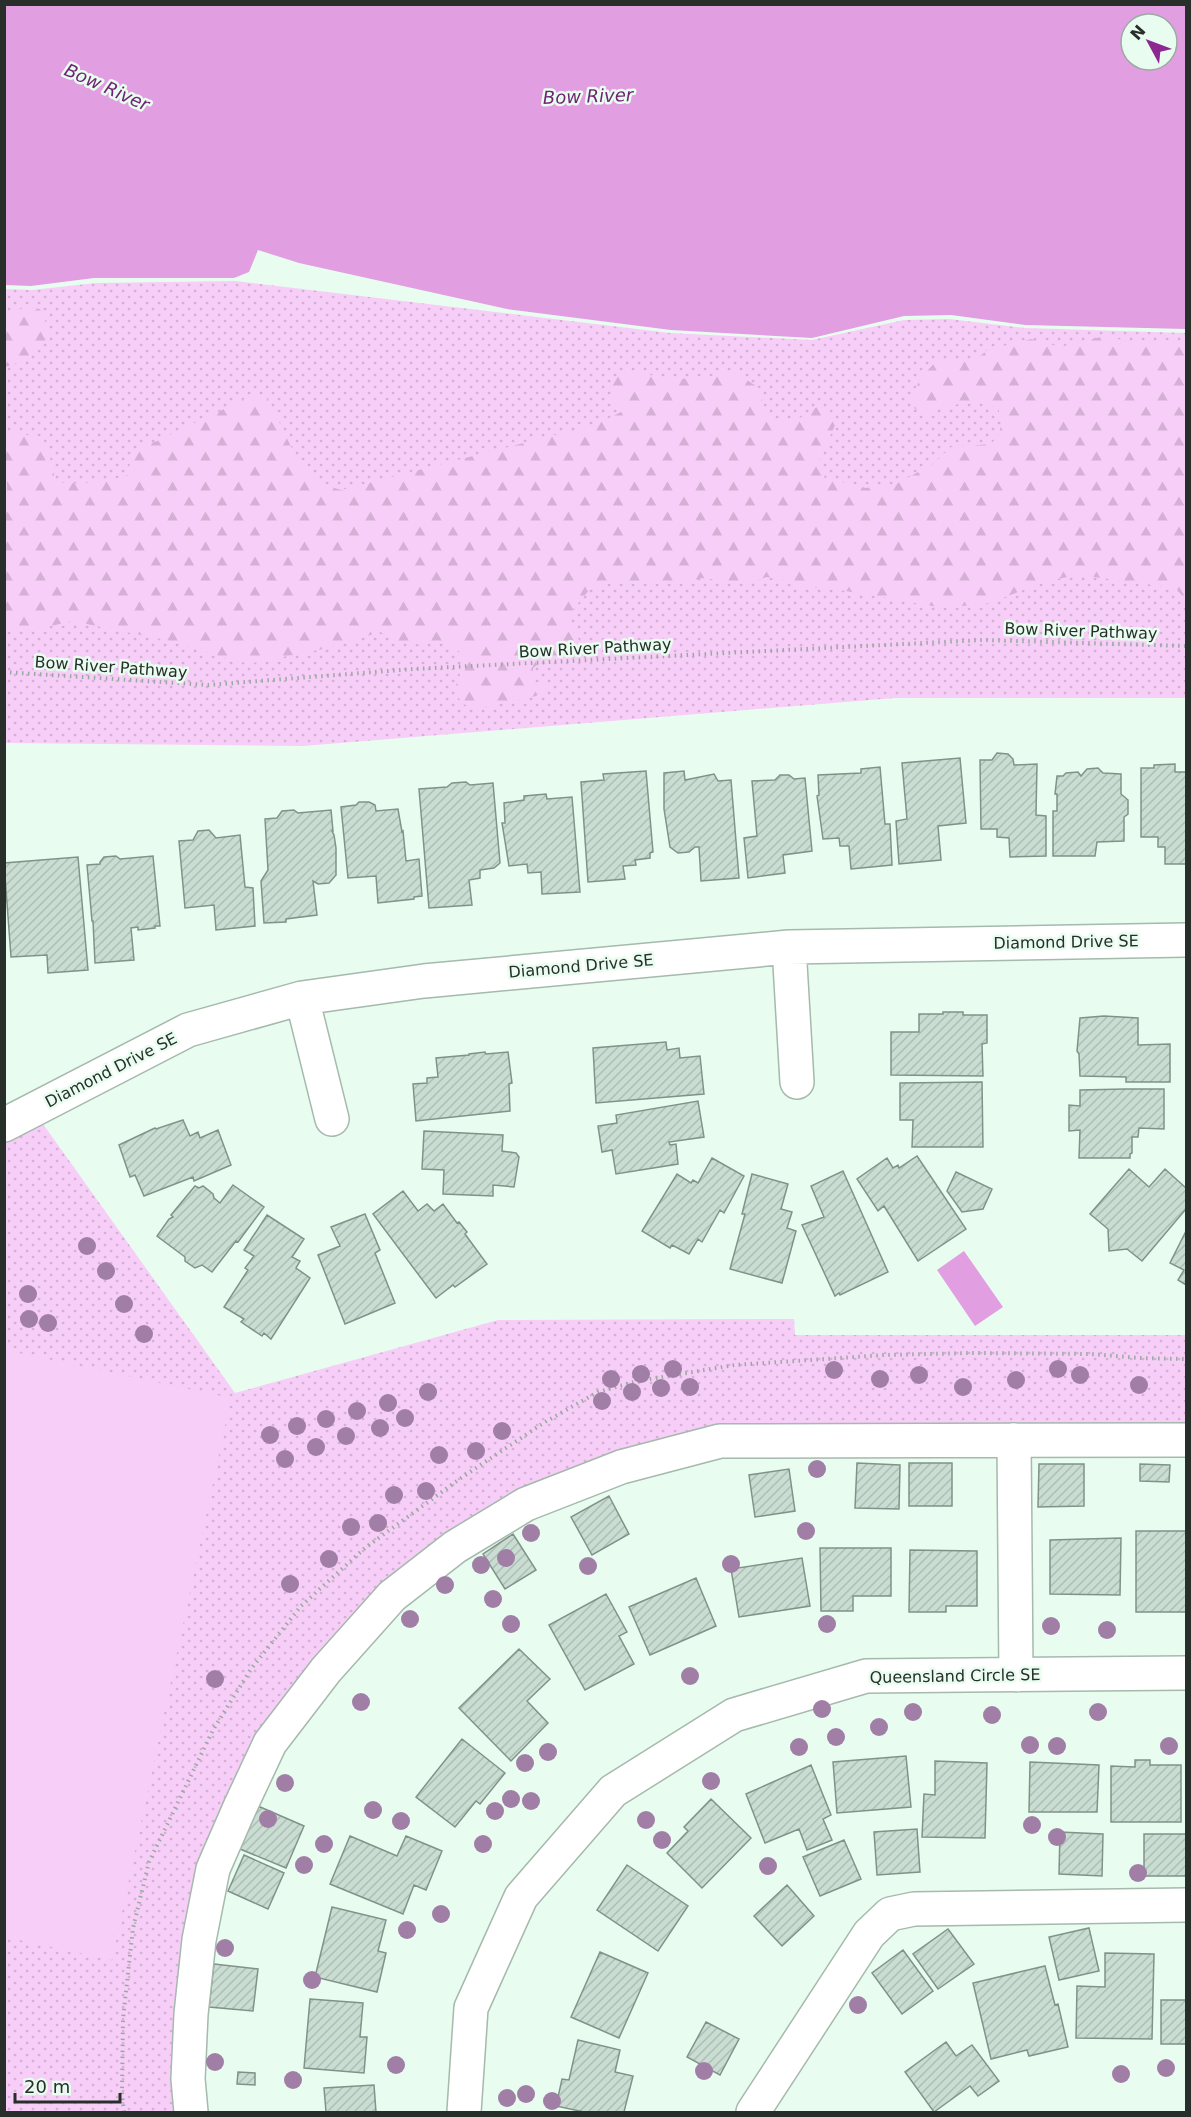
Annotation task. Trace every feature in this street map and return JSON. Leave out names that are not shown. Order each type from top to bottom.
[{"type":"street","name":"Diamond Drive SE","points":[[4,1125],[188,1030],[302,998],[424,981],[789,947],[1186,940]]},
{"type":"street","points":[[789,947],[797,1082]]},
{"type":"street","points":[[302,998],[332,1119]]},
{"type":"street","points":[[1014,1440],[1016,1675]]},
{"type":"street","points":[[191,2112],[188,2079],[191,2014],[199,1940],[213,1869],[240,1807],[270,1743],[326,1670],[392,1596],[455,1546],[526,1504],[621,1467],[720,1441],[1186,1440]]},
{"type":"street","name":"Queensland Circle SE","points":[[464,2112],[471,2008],[521,1897],[613,1791],[734,1715],[866,1676],[1186,1673]]},
{"type":"street","points":[[753,2112],[869,1934],[890,1914],[914,1909],[1186,1905]]},
{"type":"path","name":"Bow River Pathway","points":[[4,672],[208,685],[413,669],[982,640],[1186,646]]},
{"type":"path","points":[[124,2112],[123,2019],[133,1928],[149,1862],[213,1730],[251,1669],[301,1606],[365,1548],[460,1478],[545,1422],[598,1392],[638,1381],[735,1365],[884,1355],[971,1353],[1091,1354],[1186,1359]]},
{"type":"green space","points":[[236,281],[670,333],[812,340],[904,320],[949,319],[1025,328],[1186,333],[1186,698],[895,698],[303,746],[5,743],[5,289],[32,290],[96,283]]},
{"type":"green space","points":[[26,307],[40,309],[51,334],[32,355],[5,367],[5,315]]},
{"type":"green space","points":[[1105,336],[1135,343],[1186,343],[1186,601],[1176,588],[1079,575],[1046,581],[990,603],[944,608],[840,590],[794,586],[781,579],[766,577],[752,583],[700,578],[687,584],[605,584],[590,589],[571,612],[571,628],[579,640],[570,655],[558,660],[545,659],[533,668],[535,682],[548,686],[536,696],[475,710],[462,703],[454,691],[463,666],[461,653],[445,642],[439,641],[407,644],[380,632],[328,648],[253,663],[237,662],[180,643],[72,621],[39,629],[5,632],[4,504],[7,488],[4,445],[5,437],[19,432],[44,441],[57,482],[102,481],[128,475],[132,450],[157,441],[253,395],[266,395],[297,459],[328,486],[341,490],[597,424],[623,411],[611,399],[612,385],[619,374],[645,372],[657,378],[699,379],[724,373],[738,374],[759,388],[767,416],[775,419],[793,420],[817,407],[830,411],[835,425],[817,466],[825,478],[866,488],[896,484],[933,464],[951,447],[991,444],[997,436],[1001,424],[998,408],[970,403],[951,405],[923,415],[913,407],[917,387],[936,361],[977,359],[987,350],[1031,339],[1060,347]]},
{"type":"green space","points":[[33,1110],[235,1393],[498,1320],[794,1319],[795,1335],[1186,1335],[1186,1440],[720,1441],[526,1504],[326,1670],[213,1869],[191,2112],[5,2112],[5,1125]]},
{"type":"green space","points":[[5,1350],[231,1398],[112,1960],[5,1937]]},
{"type":"water","name":"Bow River","points":[[5,4],[1186,5],[1186,329],[1025,325],[951,315],[904,316],[812,338],[671,330],[507,309],[299,263],[258,250],[249,272],[234,278],[94,278],[31,286],[5,285]]},
{"type":"water","points":[[964,1251],[1003,1307],[975,1326],[937,1270]]},
{"type":"building","points":[[997,753],[1008,754],[1013,759],[1014,765],[1037,764],[1036,815],[1046,816],[1046,856],[1010,857],[1009,838],[997,837],[997,829],[981,829],[980,760],[992,760]]},
{"type":"building","points":[[960,758],[966,823],[938,826],[941,860],[899,864],[896,821],[907,819],[902,763]]},
{"type":"building","points":[[1175,764],[1175,772],[1186,772],[1186,864],[1165,864],[1165,847],[1158,847],[1158,837],[1141,837],[1141,768]]},
{"type":"building","points":[[880,767],[885,824],[890,824],[892,865],[851,869],[849,846],[840,846],[839,838],[823,839],[817,796],[819,795],[818,775],[861,773],[861,769]]},
{"type":"building","points":[[1098,768],[1103,773],[1121,774],[1121,794],[1128,800],[1128,814],[1124,817],[1124,841],[1097,842],[1095,856],[1053,856],[1053,811],[1057,811],[1057,794],[1055,794],[1057,776],[1078,772],[1081,776],[1087,769]]},
{"type":"building","points":[[646,771],[653,852],[650,853],[650,858],[635,860],[636,865],[623,866],[625,879],[588,882],[581,782],[604,780],[603,774]]},
{"type":"building","points":[[684,771],[685,780],[714,774],[718,781],[731,780],[739,878],[701,881],[699,847],[689,852],[678,853],[670,847],[664,809],[664,773]]},
{"type":"building","points":[[780,775],[789,775],[794,779],[805,778],[812,851],[783,855],[785,873],[748,878],[744,838],[757,836],[752,781],[775,780]]},
{"type":"building","points":[[466,782],[470,785],[493,783],[500,863],[494,868],[480,870],[480,878],[469,880],[472,905],[429,908],[419,789],[447,787],[452,783]]},
{"type":"building","points":[[546,794],[547,799],[572,797],[580,892],[542,894],[541,872],[528,873],[527,864],[509,866],[502,823],[505,823],[504,803],[524,800],[524,796]]},
{"type":"building","points":[[359,802],[369,802],[375,805],[376,811],[398,809],[406,861],[419,859],[422,896],[378,903],[376,876],[348,878],[341,807],[356,805]]},
{"type":"building","points":[[294,810],[298,813],[331,810],[336,848],[336,875],[329,883],[318,884],[313,881],[317,915],[286,919],[286,922],[264,923],[261,881],[268,870],[265,819],[277,818],[282,811]]},
{"type":"building","points":[[209,830],[216,838],[240,835],[245,887],[253,888],[255,926],[216,930],[214,905],[185,908],[179,841],[193,840],[198,831]]},
{"type":"building","points":[[116,856],[120,859],[153,856],[160,926],[138,930],[138,927],[131,928],[134,960],[95,963],[87,865],[100,864],[104,857]]},
{"type":"building","points":[[78,857],[88,970],[48,973],[47,955],[11,957],[4,863]]},
{"type":"building","points":[[943,1012],[987,1015],[987,1043],[982,1044],[983,1076],[891,1075],[891,1032],[919,1032],[919,1014],[943,1014]]},
{"type":"building","points":[[1104,1016],[1138,1018],[1138,1045],[1170,1044],[1170,1082],[1126,1082],[1126,1077],[1080,1076],[1077,1051],[1080,1018]]},
{"type":"building","points":[[666,1042],[667,1050],[679,1048],[680,1058],[700,1056],[704,1094],[596,1103],[593,1048]]},
{"type":"building","points":[[485,1052],[486,1054],[508,1052],[512,1083],[509,1084],[510,1111],[416,1121],[413,1084],[427,1083],[427,1078],[438,1077],[436,1058]]},
{"type":"building","points":[[982,1082],[983,1147],[912,1147],[913,1120],[900,1120],[900,1083]]},
{"type":"building","points":[[1164,1089],[1164,1129],[1139,1128],[1138,1137],[1132,1137],[1130,1158],[1079,1158],[1080,1130],[1069,1131],[1069,1105],[1080,1106],[1080,1090]]},
{"type":"building","points":[[698,1101],[704,1137],[669,1142],[670,1145],[676,1144],[678,1164],[616,1174],[612,1150],[602,1152],[598,1126],[617,1123],[616,1115]]},
{"type":"building","points":[[183,1120],[190,1136],[198,1132],[200,1138],[218,1130],[231,1165],[194,1181],[193,1177],[144,1196],[135,1175],[130,1177],[119,1145],[155,1128]]},
{"type":"building","points":[[424,1131],[503,1135],[502,1151],[516,1153],[519,1157],[514,1187],[493,1185],[493,1196],[443,1194],[444,1170],[422,1169]]},
{"type":"building","points":[[917,1156],[966,1229],[918,1261],[884,1206],[878,1211],[857,1179],[887,1158],[893,1168],[898,1165],[899,1168]]},
{"type":"building","points":[[712,1158],[744,1176],[724,1213],[720,1210],[702,1242],[698,1239],[689,1254],[672,1245],[670,1248],[642,1231],[677,1174],[691,1183],[693,1180],[698,1183]]},
{"type":"building","points":[[1129,1169],[1149,1187],[1165,1169],[1186,1188],[1186,1209],[1142,1261],[1127,1249],[1109,1251],[1108,1229],[1090,1214]]},
{"type":"building","points":[[843,1171],[888,1272],[835,1296],[802,1225],[824,1217],[811,1186]]},
{"type":"building","points":[[956,1172],[992,1189],[983,1209],[962,1212],[947,1191]]},
{"type":"building","points":[[752,1174],[788,1184],[781,1209],[792,1212],[787,1228],[796,1231],[782,1283],[730,1269],[745,1214],[742,1214]]},
{"type":"building","points":[[233,1185],[264,1207],[212,1272],[202,1265],[195,1268],[185,1261],[185,1257],[157,1236],[195,1186],[199,1188],[203,1186],[220,1203]]},
{"type":"building","points":[[403,1191],[418,1211],[427,1204],[434,1211],[443,1204],[467,1232],[465,1234],[487,1264],[436,1298],[373,1214]]},
{"type":"building","points":[[365,1214],[380,1250],[375,1253],[395,1303],[345,1324],[318,1255],[340,1246],[331,1227]]},
{"type":"building","points":[[267,1215],[304,1239],[292,1257],[300,1261],[296,1268],[310,1278],[271,1339],[264,1333],[262,1336],[241,1322],[244,1319],[224,1307],[248,1270],[245,1268],[254,1256],[244,1250]]},
{"type":"building","points":[[1186,1231],[1186,1285],[1178,1280],[1184,1270],[1170,1263]]},
{"type":"building","points":[[857,1463],[900,1465],[899,1509],[855,1508]]},
{"type":"building","points":[[909,1463],[952,1463],[952,1506],[909,1506]]},
{"type":"building","points":[[1039,1464],[1084,1464],[1084,1506],[1038,1507]]},
{"type":"building","points":[[1140,1464],[1170,1465],[1169,1482],[1140,1481]]},
{"type":"building","points":[[789,1469],[795,1511],[755,1517],[749,1475]]},
{"type":"building","points":[[609,1496],[629,1534],[592,1555],[571,1517]]},
{"type":"building","points":[[1136,1531],[1186,1531],[1186,1612],[1136,1612]]},
{"type":"building","points":[[513,1534],[536,1570],[505,1589],[483,1554]]},
{"type":"building","points":[[1121,1538],[1120,1595],[1050,1594],[1050,1540]]},
{"type":"building","points":[[820,1548],[891,1548],[891,1596],[853,1596],[853,1611],[821,1611]]},
{"type":"building","points":[[910,1550],[977,1551],[977,1606],[946,1606],[946,1612],[909,1612]]},
{"type":"building","points":[[802,1558],[810,1606],[739,1617],[731,1569]]},
{"type":"building","points":[[696,1578],[716,1626],[650,1655],[629,1607]]},
{"type":"building","points":[[606,1594],[627,1632],[619,1636],[634,1664],[585,1690],[549,1625]]},
{"type":"building","points":[[519,1649],[550,1679],[527,1701],[548,1723],[511,1761],[459,1708]]},
{"type":"building","points":[[462,1739],[505,1773],[480,1804],[476,1801],[455,1827],[416,1797]]},
{"type":"building","points":[[906,1756],[911,1807],[837,1813],[833,1762]]},
{"type":"building","points":[[1135,1760],[1150,1760],[1150,1765],[1181,1765],[1181,1822],[1111,1822],[1111,1766],[1135,1767]]},
{"type":"building","points":[[935,1761],[987,1763],[985,1838],[922,1837],[924,1794],[935,1795]]},
{"type":"building","points":[[1030,1762],[1099,1765],[1097,1812],[1029,1812]]},
{"type":"building","points":[[811,1765],[831,1815],[823,1819],[832,1840],[807,1850],[799,1829],[765,1843],[746,1794]]},
{"type":"building","points":[[711,1799],[751,1838],[702,1888],[667,1853],[688,1831],[684,1827]]},
{"type":"building","points":[[258,1806],[304,1826],[286,1868],[240,1849]]},
{"type":"building","points":[[917,1829],[920,1872],[877,1875],[874,1832]]},
{"type":"building","points":[[1060,1832],[1103,1834],[1102,1876],[1059,1874]]},
{"type":"building","points":[[1144,1834],[1186,1834],[1186,1876],[1144,1876]]},
{"type":"building","points":[[350,1836],[397,1856],[406,1836],[442,1851],[426,1890],[414,1885],[403,1914],[330,1884]]},
{"type":"building","points":[[844,1840],[861,1879],[820,1896],[803,1857]]},
{"type":"building","points":[[244,1855],[284,1873],[268,1909],[228,1891]]},
{"type":"building","points":[[627,1865],[688,1906],[658,1951],[597,1910]]},
{"type":"building","points":[[787,1885],[814,1916],[782,1946],[754,1916]]},
{"type":"building","points":[[332,1907],[386,1920],[378,1951],[386,1953],[377,1992],[315,1977]]},
{"type":"building","points":[[1089,1928],[1099,1971],[1059,1980],[1049,1937]]},
{"type":"building","points":[[948,1929],[974,1964],[938,1989],[913,1954]]},
{"type":"building","points":[[903,1950],[933,1991],[902,2014],[872,1973]]},
{"type":"building","points":[[600,1952],[648,1973],[619,2038],[571,2017]]},
{"type":"building","points":[[1105,1953],[1154,1954],[1152,2039],[1076,2038],[1077,1986],[1105,1987]]},
{"type":"building","points":[[214,1964],[258,1969],[253,2011],[209,2007]]},
{"type":"building","points":[[1045,1966],[1055,2005],[1058,2004],[1068,2047],[1029,2056],[1027,2050],[991,2059],[973,1983]]},
{"type":"building","points":[[310,1999],[363,2003],[360,2037],[367,2037],[364,2073],[304,2068]]},
{"type":"building","points":[[1161,2000],[1186,2000],[1186,2044],[1161,2044]]},
{"type":"building","points":[[706,2022],[739,2039],[720,2075],[687,2057]]},
{"type":"building","points":[[578,2040],[620,2050],[615,2072],[633,2076],[624,2112],[584,2112],[556,2106],[562,2079],[569,2080]]},
{"type":"building","points":[[946,2042],[956,2056],[972,2045],[999,2081],[978,2096],[970,2086],[934,2112],[905,2072]]},
{"type":"building","points":[[238,2072],[255,2073],[255,2085],[237,2084]]},
{"type":"building","points":[[374,2085],[376,2112],[326,2112],[324,2088]]}]
